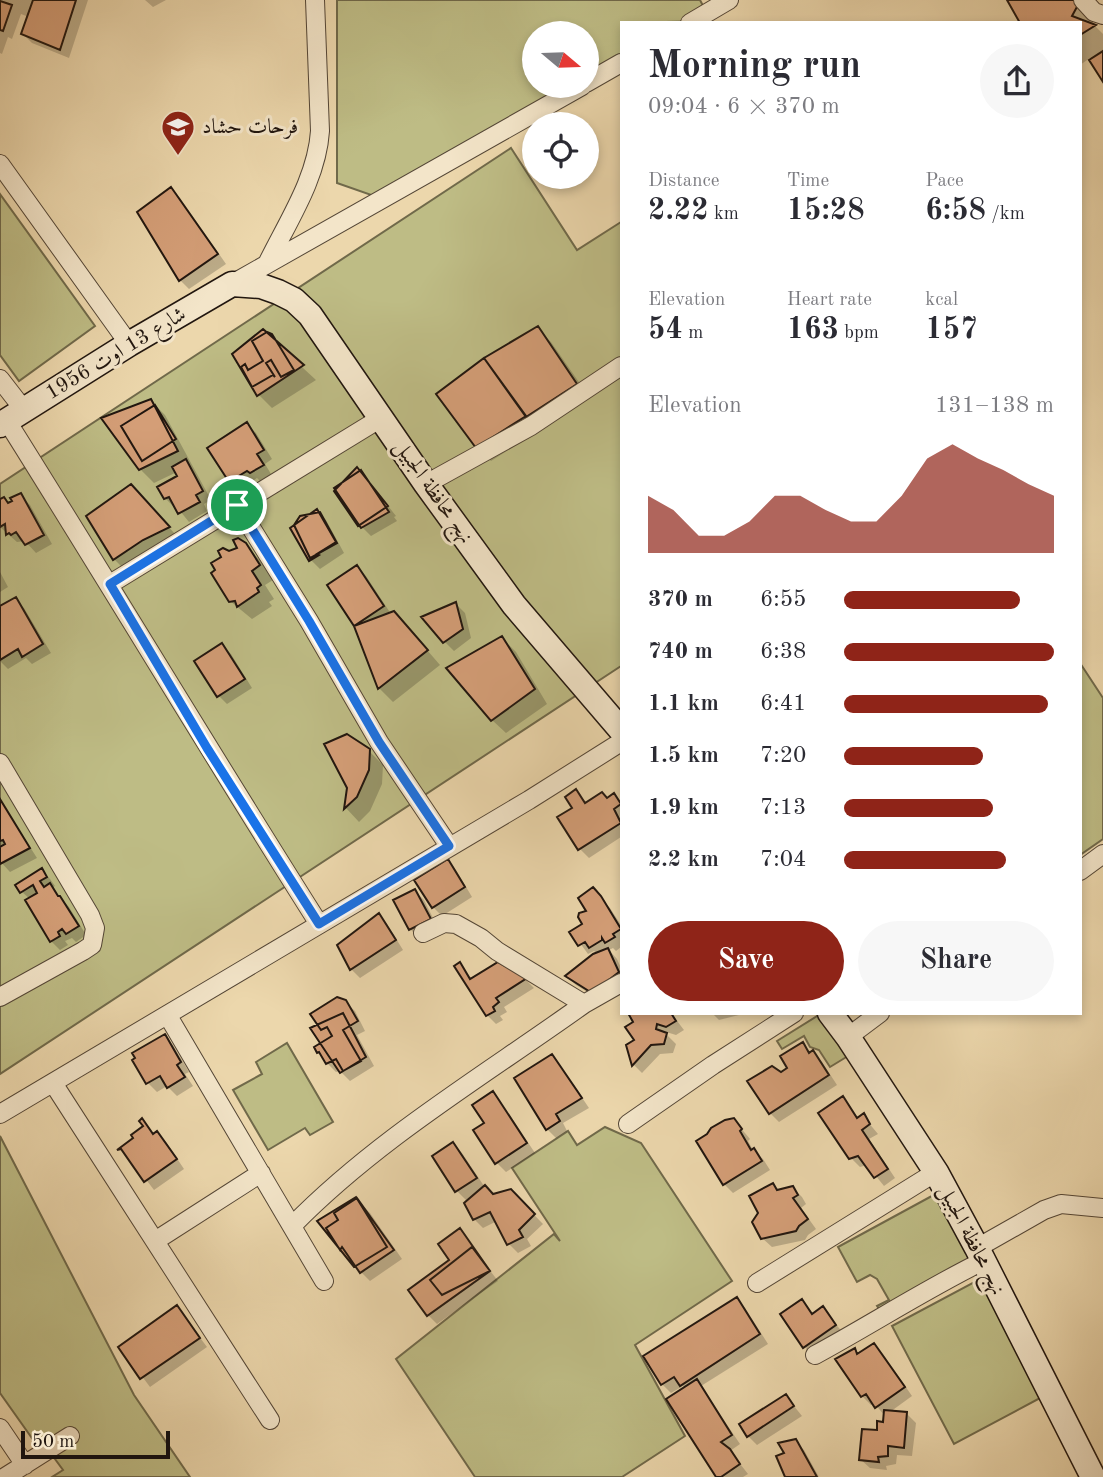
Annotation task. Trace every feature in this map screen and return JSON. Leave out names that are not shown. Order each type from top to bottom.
[{"type":"street","points":[[268,262],[318,152],[320,131],[316,0]]},
{"type":"street","points":[[693,21],[729,0]]},
{"type":"street","points":[[1083,0],[1094,12],[1103,15]]},
{"type":"street","points":[[599,76],[620,64]]},
{"type":"street","points":[[232,284],[561,98]]},
{"type":"street","points":[[0,164],[129,344]]},
{"type":"street","name":"شارع 13 اوت 1956","points":[[10,418],[232,284]]},
{"type":"street","name":"نهج محافظة الجبيل","points":[[232,284],[261,286],[294,300],[310,315],[426,484],[514,605],[620,729]]},
{"type":"street","points":[[426,484],[531,426],[620,367]]},
{"type":"street","points":[[0,379],[10,418],[207,748],[319,924]]},
{"type":"street","points":[[110,584],[381,418]]},
{"type":"street","points":[[237,505],[309,621],[379,742],[449,846]]},
{"type":"street","points":[[0,1114],[168,1016],[620,743]]},
{"type":"street","points":[[0,763],[90,915],[95,928],[92,945],[0,997]]},
{"type":"street","points":[[1082,870],[1103,854]]},
{"type":"street","points":[[424,933],[444,923],[456,924],[584,1004]]},
{"type":"street","points":[[292,1226],[340,1180],[431,1111],[584,1004],[620,984]]},
{"type":"street","points":[[628,1124],[791,1015]]},
{"type":"street","name":"نهج محافظة الجبيل","points":[[832,1015],[936,1172],[1093,1477]]},
{"type":"street","points":[[848,1037],[877,1015]]},
{"type":"street","points":[[168,1016],[324,1281]]},
{"type":"street","points":[[53,1083],[270,1420]]},
{"type":"street","points":[[757,1283],[936,1172]]},
{"type":"street","points":[[155,1241],[261,1173]]},
{"type":"street","points":[[815,1355],[880,1320],[950,1277],[1052,1207],[1061,1204],[1103,1208]]},
{"type":"street","points":[[0,1428],[25,1465]]},
{"type":"street","points":[[5,1477],[70,1436]]},
{"type":"shaded area","points":[[337,0],[700,0],[711,21],[620,21],[620,69],[599,79],[599,21],[522,21],[522,98],[563,98],[536,112],[522,112],[522,119],[374,196],[337,183]]},
{"type":"shaded area","points":[[511,148],[522,165],[522,189],[538,189],[577,250],[620,223],[620,667],[0,1074],[0,484]]},
{"type":"shaded area","points":[[0,194],[95,326],[19,381],[0,355]]},
{"type":"shaded area","points":[[1082,666],[1103,698],[1103,839],[1082,854]]},
{"type":"shaded area","points":[[819,1015],[823,1015],[848,1056],[830,1067],[819,1050],[810,1047],[804,1036],[782,1049],[777,1041]]},
{"type":"shaded area","points":[[287,1043],[333,1122],[310,1135],[305,1128],[268,1150],[233,1090],[262,1074],[256,1062]]},
{"type":"shaded area","points":[[605,1127],[641,1143],[732,1281],[635,1345],[685,1436],[622,1477],[475,1477],[396,1359],[554,1234],[560,1241],[512,1168],[568,1131],[577,1145]]},
{"type":"shaded area","points":[[0,1136],[134,1395],[190,1477],[52,1477],[63,1470],[52,1455],[46,1458],[0,1393]]},
{"type":"shaded area","points":[[941,1191],[970,1259],[881,1312],[877,1306],[889,1300],[877,1279],[870,1275],[857,1282],[838,1247]]},
{"type":"shaded area","points":[[980,1279],[1042,1397],[954,1444],[892,1326]]},
{"type":"building","points":[[33,0],[76,0],[60,50],[21,34]]},
{"type":"building","points":[[1007,0],[1075,0],[1078,5],[1072,16],[1096,25],[1082,34],[1082,21],[1019,21]]},
{"type":"building","points":[[0,1],[12,5],[3,31],[0,30]]},
{"type":"building","points":[[1103,51],[1103,82],[1089,60]]},
{"type":"building","points":[[171,187],[218,254],[179,281],[137,212]]},
{"type":"building","points":[[538,326],[577,384],[526,417],[484,358]]},
{"type":"building","points":[[263,329],[304,365],[257,396],[232,354]]},
{"type":"building","points":[[267,332],[272,334],[294,370],[281,377],[271,360],[266,363],[275,377],[273,375],[252,387],[241,367],[245,364],[248,370],[263,361],[252,341]]},
{"type":"building","points":[[484,358],[526,416],[476,448],[436,394]]},
{"type":"building","points":[[151,399],[178,451],[139,470],[101,418]]},
{"type":"building","points":[[155,405],[176,439],[142,461],[121,426]]},
{"type":"building","points":[[247,422],[264,450],[257,454],[264,465],[229,482],[207,448]]},
{"type":"building","points":[[186,459],[203,491],[196,495],[200,502],[178,514],[169,497],[164,499],[157,487],[177,476],[172,467]]},
{"type":"building","points":[[357,467],[388,506],[358,526],[334,491]]},
{"type":"building","points":[[361,470],[389,512],[361,528],[334,488]]},
{"type":"building","points":[[131,484],[170,527],[143,540],[113,560],[86,516]]},
{"type":"building","points":[[21,493],[44,535],[25,545],[16,532],[6,535],[5,524],[0,527],[0,499],[4,497],[8,503],[12,501],[10,498]]},
{"type":"building","points":[[317,509],[336,542],[309,561],[290,528]]},
{"type":"building","points":[[320,512],[337,543],[310,558],[294,525],[300,516]]},
{"type":"building","points":[[238,538],[246,543],[260,565],[252,571],[261,585],[257,588],[259,592],[237,607],[235,601],[229,602],[211,573],[215,570],[211,563],[221,557],[218,551],[223,548],[229,551],[237,548],[233,540]]},
{"type":"building","points":[[357,565],[384,606],[354,626],[327,585]]},
{"type":"building","points":[[16,597],[43,644],[22,657],[18,649],[0,660],[0,606]]},
{"type":"building","points":[[456,602],[463,629],[443,643],[421,617]]},
{"type":"building","points":[[394,611],[428,650],[378,689],[354,626]]},
{"type":"building","points":[[502,636],[535,689],[491,721],[446,668]]},
{"type":"building","points":[[222,643],[245,679],[217,697],[194,661]]},
{"type":"building","points":[[347,734],[370,749],[369,770],[357,797],[344,809],[347,788],[324,744]]},
{"type":"building","points":[[576,789],[585,803],[602,792],[607,798],[614,793],[620,802],[614,809],[620,824],[578,850],[557,817],[572,808],[565,797]]},
{"type":"building","points":[[0,799],[30,848],[0,864],[0,847],[5,844],[3,840],[0,841]]},
{"type":"building","points":[[448,859],[465,887],[432,908],[414,880]]},
{"type":"building","points":[[42,868],[47,877],[40,881],[44,887],[50,883],[79,926],[66,934],[62,929],[58,932],[60,936],[50,942],[25,900],[37,893],[33,885],[20,893],[15,885]]},
{"type":"building","points":[[593,887],[620,927],[613,934],[615,937],[605,943],[602,938],[589,948],[585,942],[578,946],[569,932],[582,924],[579,913],[586,911],[578,898]]},
{"type":"building","points":[[415,889],[431,919],[409,930],[393,900]]},
{"type":"building","points":[[379,913],[396,940],[350,970],[337,945]]},
{"type":"building","points":[[608,948],[619,972],[592,993],[565,976],[593,954]]},
{"type":"building","points":[[460,962],[470,979],[498,962],[527,978],[496,998],[499,1002],[493,1007],[495,1011],[486,1016],[454,966]]},
{"type":"building","points":[[337,997],[346,1000],[358,1021],[343,1030],[361,1061],[343,1071],[336,1059],[326,1064],[319,1052],[317,1053],[314,1047],[332,1036],[327,1027],[321,1030],[310,1014]]},
{"type":"building","points":[[343,1013],[366,1057],[340,1073],[310,1028]]},
{"type":"building","points":[[629,1015],[672,1015],[676,1021],[666,1027],[657,1024],[656,1029],[667,1033],[664,1044],[651,1045],[632,1066],[626,1045],[634,1040],[625,1027],[633,1022]]},
{"type":"building","points":[[165,1034],[181,1062],[177,1065],[185,1077],[167,1088],[160,1076],[146,1084],[132,1060],[135,1058],[132,1053]]},
{"type":"building","points":[[803,1042],[809,1053],[813,1050],[829,1075],[769,1114],[747,1081],[772,1066],[781,1072],[787,1068],[780,1056]]},
{"type":"building","points":[[552,1054],[582,1098],[556,1114],[560,1121],[546,1130],[514,1078]]},
{"type":"building","points":[[493,1091],[527,1143],[495,1164],[473,1130],[484,1123],[472,1105]]},
{"type":"building","points":[[843,1096],[857,1118],[864,1113],[870,1124],[862,1130],[888,1169],[874,1178],[858,1156],[849,1159],[818,1113]]},
{"type":"building","points":[[142,1118],[153,1134],[157,1131],[177,1159],[144,1182],[121,1149],[117,1150],[143,1126],[139,1121]]},
{"type":"building","points":[[734,1118],[751,1150],[754,1148],[762,1161],[723,1185],[696,1141],[711,1128]]},
{"type":"building","points":[[453,1142],[477,1178],[455,1192],[432,1156]]},
{"type":"building","points":[[773,1183],[777,1190],[793,1186],[798,1195],[793,1198],[808,1219],[796,1231],[761,1239],[752,1222],[758,1213],[749,1196]]},
{"type":"building","points":[[485,1185],[493,1194],[511,1189],[535,1214],[519,1230],[523,1237],[507,1245],[490,1212],[473,1220],[464,1203]]},
{"type":"building","points":[[356,1197],[387,1247],[354,1267],[317,1221]]},
{"type":"building","points":[[357,1198],[394,1250],[360,1273],[326,1228],[338,1220],[334,1213]]},
{"type":"building","points":[[460,1228],[490,1271],[427,1316],[408,1290],[449,1260],[438,1244]]},
{"type":"building","points":[[472,1247],[490,1271],[442,1295],[430,1280]]},
{"type":"building","points":[[737,1297],[760,1334],[680,1386],[674,1377],[661,1385],[643,1356]]},
{"type":"building","points":[[802,1299],[812,1314],[823,1306],[836,1325],[803,1348],[780,1314]]},
{"type":"building","points":[[177,1305],[200,1338],[140,1379],[118,1347]]},
{"type":"building","points":[[874,1343],[905,1387],[875,1408],[866,1394],[861,1397],[835,1359],[855,1348],[857,1354]]},
{"type":"building","points":[[697,1379],[732,1435],[721,1442],[730,1449],[740,1464],[721,1477],[716,1477],[666,1399]]},
{"type":"building","points":[[786,1394],[794,1406],[747,1437],[739,1424]]},
{"type":"building","points":[[884,1410],[907,1412],[904,1448],[888,1446],[888,1456],[878,1457],[879,1462],[859,1460],[862,1429],[877,1430],[877,1421],[883,1422]]},
{"type":"building","points":[[796,1439],[817,1477],[785,1477],[776,1456],[784,1453],[778,1443]]},
{"type":"place","name":"فرحات حشاد","points":[[178,157]]},
{"type":"route","points":[[237,505],[309,621],[379,742],[449,846],[319,924],[207,748],[110,584],[237,505]]}]
